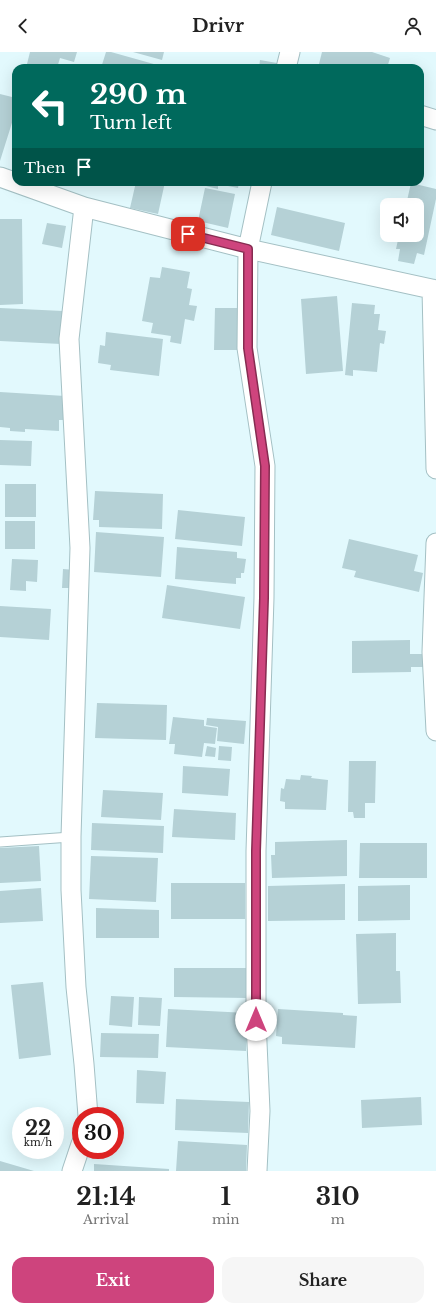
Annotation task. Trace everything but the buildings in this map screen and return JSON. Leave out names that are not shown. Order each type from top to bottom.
[{"type":"street","points":[[287,64],[290,52]]},
{"type":"street","points":[[424,116],[436,120]]},
{"type":"street","points":[[0,176],[12,180]]},
{"type":"street","points":[[27,186],[84,207],[248,249],[434,290],[436,469]]},
{"type":"street","points":[[257,1171],[260,1111],[256,1020],[256,851],[264,598],[265,466],[248,348],[248,249],[261,186]]},
{"type":"street","points":[[84,207],[69,339],[80,548],[71,836],[71,890],[76,987],[87,1107]]},
{"type":"street","points":[[436,543],[432,652],[436,731]]},
{"type":"street","points":[[72,1171],[76,1159]]},
{"type":"lane","points":[[0,842],[71,836]]},
{"type":"route","points":[[188,234],[248,249],[248,348],[265,466],[264,598],[256,851],[256,1020]]}]
